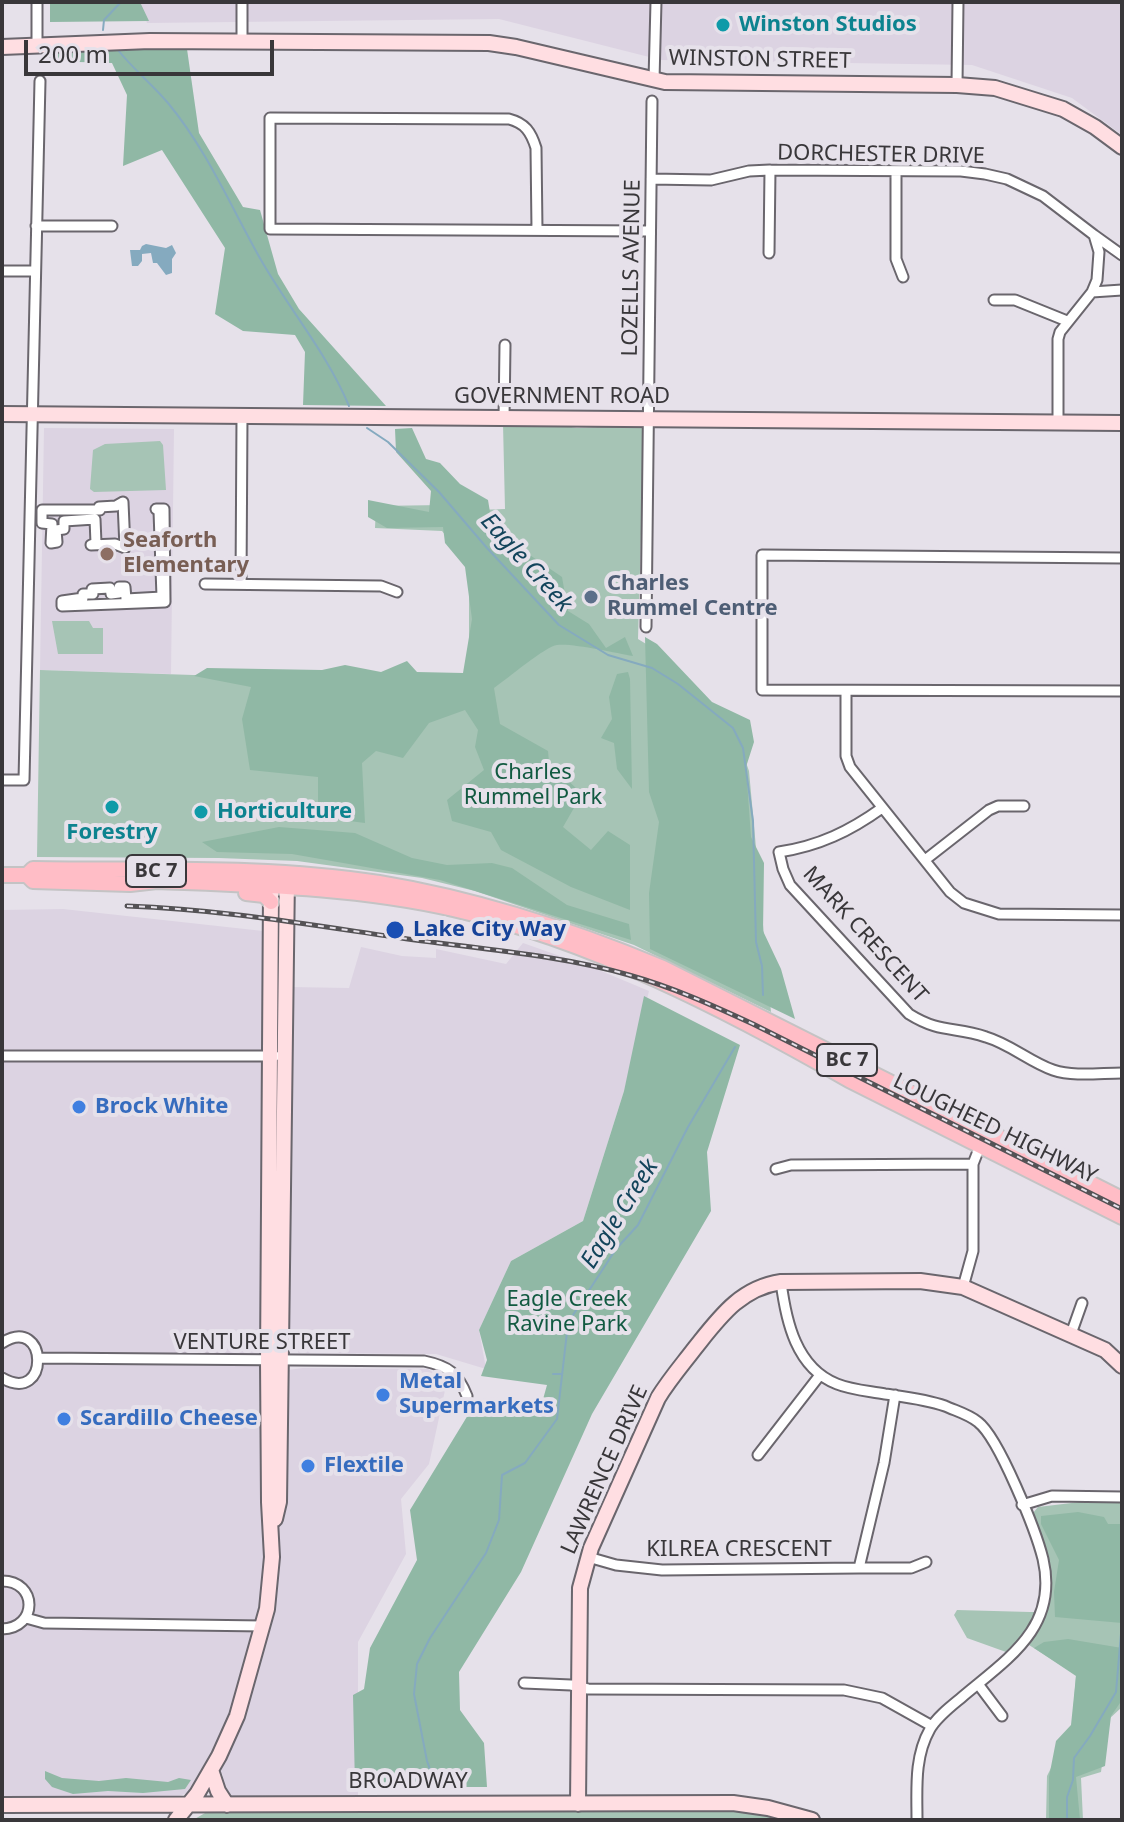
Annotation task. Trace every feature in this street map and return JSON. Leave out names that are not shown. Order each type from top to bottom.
[{"type":"main road","name":"LOUGHEED HIGHWAY","points":[[27,875],[33,869],[278,884],[455,909],[544,935],[651,977],[1122,1217]]},
{"type":"main road","name":"LOUGHEED HIGHWAY","points":[[2,875],[27,875],[33,881],[130,884],[157,881],[376,883],[425,892],[523,918],[646,961],[1122,1199]]},
{"type":"street","points":[[37,2],[37,47]]},
{"type":"street","points":[[242,2],[242,42]]},
{"type":"street","points":[[654,80],[656,2]]},
{"type":"street","points":[[957,85],[958,2]]},
{"type":"street","name":"WINSTON STREET","points":[[2,47],[134,41],[489,43],[654,80],[957,85],[1021,94],[1063,109],[1122,147]]},
{"type":"street","points":[[2,780],[24,780],[40,81]]},
{"type":"street","name":"LOZELLS AVENUE","points":[[646,627],[652,101]]},
{"type":"street","points":[[537,230],[536,148],[532,136],[518,121],[493,118],[270,118],[270,229],[650,231]]},
{"type":"street","points":[[769,253],[770,170]]},
{"type":"street","name":"DORCHESTER DRIVE","points":[[651,179],[711,180],[749,171],[770,170],[961,171],[1007,179],[1043,196],[1122,255]]},
{"type":"street","points":[[896,171],[896,259],[903,277]]},
{"type":"street","points":[[36,226],[112,226]]},
{"type":"street","points":[[1058,422],[1058,339],[1067,321],[1092,292],[1100,267],[1094,235]]},
{"type":"street","points":[[2,271],[35,271]]},
{"type":"street","points":[[1092,292],[1122,290]]},
{"type":"street","points":[[994,300],[1015,300],[1067,321]]},
{"type":"street","points":[[504,418],[505,345]]},
{"type":"street","name":"GOVERNMENT ROAD","points":[[2,414],[1122,423]]},
{"type":"street","points":[[241,584],[242,417]]},
{"type":"street","points":[[123,502],[125,548],[115,544],[91,545],[96,543],[95,519],[64,521],[64,529],[56,530],[57,542],[51,543],[52,524],[42,523],[42,510],[100,510],[99,507],[116,506],[123,502]]},
{"type":"street","points":[[156,509],[164,509],[165,602],[62,606],[62,601],[79,600],[83,594],[93,594],[92,589],[110,588],[111,594],[119,593],[119,587],[125,587],[126,599],[162,597],[159,511],[156,509]]},
{"type":"street","points":[[1122,558],[762,555],[762,690],[1122,691]]},
{"type":"street","points":[[205,584],[381,586],[397,592]]},
{"type":"street","points":[[846,691],[846,756],[850,767],[950,892],[964,903],[999,914],[1122,915]]},
{"type":"street","points":[[925,860],[989,810],[998,806],[1024,806]]},
{"type":"street","name":"MARK CRESCENT","points":[[882,808],[848,831],[823,842],[779,852],[790,885],[909,1014],[937,1029],[985,1036],[1052,1070],[1122,1073]]},
{"type":"street","points":[[277,1056],[278,884]]},
{"type":"street","points":[[176,1820],[188,1813],[237,1716],[263,1626],[272,1557],[269,1502],[275,1361],[278,884]]},
{"type":"street","points":[[2,1056],[277,1056]]},
{"type":"street","points":[[963,1287],[973,1251],[973,1164],[980,1146]]},
{"type":"street","points":[[776,1169],[791,1165],[973,1164]]},
{"type":"street","name":"LAWRENCE DRIVE","points":[[578,1804],[579,1600],[588,1557],[664,1388],[726,1310],[756,1289],[781,1282],[920,1281],[963,1287],[1114,1351],[1122,1366]]},
{"type":"street","points":[[781,1282],[793,1336],[820,1375],[845,1387],[935,1402],[981,1424],[999,1449],[1046,1570],[1044,1605],[1021,1646],[932,1726],[919,1759],[917,1820]]},
{"type":"street","points":[[1071,1334],[1082,1303]]},
{"type":"street","points":[[2,1343],[14,1338],[28,1340],[39,1358],[36,1372],[24,1382],[9,1382],[2,1378]]},
{"type":"street","name":"VENTURE STREET","points":[[39,1358],[424,1361],[453,1370],[467,1396]]},
{"type":"street","points":[[758,1455],[820,1375]]},
{"type":"street","name":"KILREA CRESCENT","points":[[588,1557],[624,1566],[662,1570],[859,1568],[884,1463],[895,1395]]},
{"type":"street","points":[[1022,1505],[1052,1496],[1122,1497]]},
{"type":"street","points":[[859,1568],[911,1568],[926,1562]]},
{"type":"street","points":[[2,1581],[15,1583],[27,1594],[29,1610],[26,1618],[14,1628],[2,1629]]},
{"type":"street","points":[[26,1618],[44,1623],[263,1626]]},
{"type":"street","points":[[524,1683],[571,1685],[578,1689],[844,1690],[882,1698],[932,1726]]},
{"type":"street","points":[[978,1684],[1002,1716]]},
{"type":"street","points":[[211,1770],[227,1805]]},
{"type":"street","name":"BROADWAY","points":[[2,1805],[188,1813],[227,1805],[733,1803],[768,1808],[812,1820]]},
{"type":"shaded area","points":[[140,2],[1122,2],[1122,135],[1072,98],[972,65],[661,60],[499,19],[147,23]]},
{"type":"shaded area","name":"Seaforth Elementary","points":[[44,428],[174,429],[171,674],[40,670]]},
{"type":"shaded area","points":[[63,909],[263,931],[266,1030],[265,1373],[303,1368],[428,1369],[447,1381],[429,1464],[401,1499],[406,1554],[358,1642],[358,1800],[233,1797],[221,1783],[223,1775],[206,1762],[188,1792],[178,1797],[2,1800],[2,910]]},
{"type":"shaded area","points":[[523,943],[649,991],[624,1091],[583,1221],[511,1261],[479,1330],[486,1369],[436,1354],[299,1353],[288,1343],[290,987],[349,988],[361,947],[402,956],[436,958],[436,949],[506,964]]},
{"type":"green space","points":[[50,2],[140,2],[149,21],[50,22]]},
{"type":"green space","points":[[46,48],[187,49],[199,133],[243,207],[260,210],[278,274],[299,309],[386,406],[303,405],[305,352],[295,335],[243,331],[215,314],[225,248],[162,150],[123,166],[127,95],[112,63],[46,61]]},
{"type":"green space","name":"Charles Rummel Park","points":[[503,424],[577,428],[639,425],[644,429],[638,639],[651,647],[735,731],[749,771],[771,1012],[634,945],[475,891],[422,878],[297,861],[37,857],[40,670],[469,684],[469,564],[442,531],[375,528],[376,506],[443,505],[479,510],[505,509]]},
{"type":"green space","points":[[412,428],[426,459],[440,463],[460,484],[488,500],[493,530],[562,577],[568,611],[589,624],[606,648],[625,637],[633,656],[557,645],[494,688],[500,724],[548,751],[549,762],[582,794],[563,827],[591,850],[608,831],[630,845],[630,910],[571,887],[501,850],[491,832],[452,821],[447,800],[484,770],[475,747],[478,730],[465,710],[429,723],[403,758],[376,751],[362,763],[365,823],[318,817],[318,777],[250,770],[242,719],[251,687],[194,676],[207,668],[322,670],[345,665],[381,672],[407,661],[417,672],[463,673],[472,619],[465,567],[445,543],[443,527],[387,528],[368,517],[368,500],[429,512],[431,491],[396,452],[395,429]]},
{"type":"green space","points":[[160,441],[163,445],[166,490],[94,492],[90,489],[93,450],[105,444]]},
{"type":"green space","points":[[52,621],[89,621],[93,628],[103,628],[103,654],[58,654]]},
{"type":"green space","points":[[645,637],[657,644],[712,702],[750,720],[754,742],[746,767],[751,837],[764,863],[763,931],[781,969],[795,1019],[650,949],[649,893],[659,822],[649,792]]},
{"type":"green space","points":[[628,672],[632,789],[617,769],[614,743],[601,738],[612,719],[609,697],[617,674]]},
{"type":"green space","points":[[279,827],[355,833],[412,858],[447,865],[492,863],[512,868],[567,905],[629,924],[631,940],[440,880],[292,854],[217,852],[202,842]]},
{"type":"green space","name":"Eagle Creek Ravine Park","points":[[644,996],[740,1045],[707,1152],[711,1211],[592,1414],[521,1572],[459,1672],[460,1710],[484,1743],[487,1787],[355,1787],[353,1695],[364,1689],[370,1648],[417,1560],[410,1510],[468,1415],[480,1408],[540,1410],[547,1385],[481,1376],[487,1360],[479,1330],[511,1261],[583,1221],[624,1091]]},
{"type":"green space","points":[[1080,1502],[1122,1503],[1122,1707],[1108,1720],[1101,1772],[1081,1778],[1083,1820],[1046,1820],[1047,1776],[1072,1726],[1076,1675],[1029,1645],[1047,1611],[1051,1580],[1046,1548],[1033,1513],[1038,1507]]},
{"type":"green space","points":[[1078,1512],[1104,1517],[1108,1524],[1122,1524],[1122,1623],[1055,1617],[1054,1592],[1059,1560],[1041,1524],[1041,1516]]},
{"type":"green space","points":[[957,1610],[1036,1612],[1024,1634],[1006,1652],[967,1638],[954,1615]]},
{"type":"green space","points":[[1068,1639],[1122,1648],[1122,1700],[1111,1716],[1105,1766],[1076,1777],[1080,1820],[1049,1820],[1049,1777],[1056,1741],[1071,1725],[1076,1676],[1034,1648],[1044,1642]]},
{"type":"green space","points":[[45,1771],[62,1778],[99,1781],[126,1778],[168,1782],[179,1778],[191,1780],[185,1789],[73,1794],[52,1787],[45,1779]]},
{"type":"green space","points":[[612,1808],[655,1811],[727,1808],[796,1820],[193,1820],[205,1813]]},
{"type":"water","points":[[146,244],[166,248],[172,245],[176,253],[172,259],[172,273],[166,275],[157,263],[153,263],[151,253],[142,254],[138,266],[132,266],[130,250],[140,250]]},
{"type":"waterway","name":"Eagle Creek","points":[[103,30],[104,20],[121,2]]},
{"type":"waterway","name":"Eagle Creek","points":[[118,50],[168,103],[195,140],[261,260],[330,368],[349,406]]},
{"type":"waterway","name":"Eagle Creek","points":[[367,428],[388,442],[439,492],[559,625],[608,655],[652,668],[678,684],[733,728],[743,748],[753,821],[756,942],[762,966],[763,995]]},
{"type":"waterway","name":"Eagle Creek","points":[[437,1789],[427,1761],[414,1694],[417,1664],[430,1638],[486,1553],[499,1520],[502,1475],[525,1463],[557,1419],[567,1332],[573,1315],[616,1249],[638,1225],[688,1127],[735,1047]]},
{"type":"waterway","points":[[553,1374],[562,1374]]},
{"type":"waterway","points":[[1067,1820],[1067,1797],[1073,1780],[1074,1758],[1116,1692],[1122,1622]]},
{"type":"railway","points":[[127,906],[228,914],[513,952],[601,968],[645,980],[753,1024],[1122,1209]]},
{"type":"place","name":"Winston Studios","points":[[723,25]]},
{"type":"place","name":"Seaforth Elementary","points":[[107,554]]},
{"type":"place","name":"Charles Rummel Centre","points":[[591,597]]},
{"type":"place","name":"Forestry","points":[[112,807]]},
{"type":"place","name":"Horticulture","points":[[201,812]]},
{"type":"place","name":"Lake City Way","points":[[395,930]]},
{"type":"place","name":"Brock White","points":[[79,1107]]},
{"type":"place","name":"Metal Supermarkets","points":[[383,1395]]},
{"type":"place","name":"Scardillo Cheese","points":[[64,1419]]},
{"type":"place","name":"Flextile","points":[[308,1466]]}]
